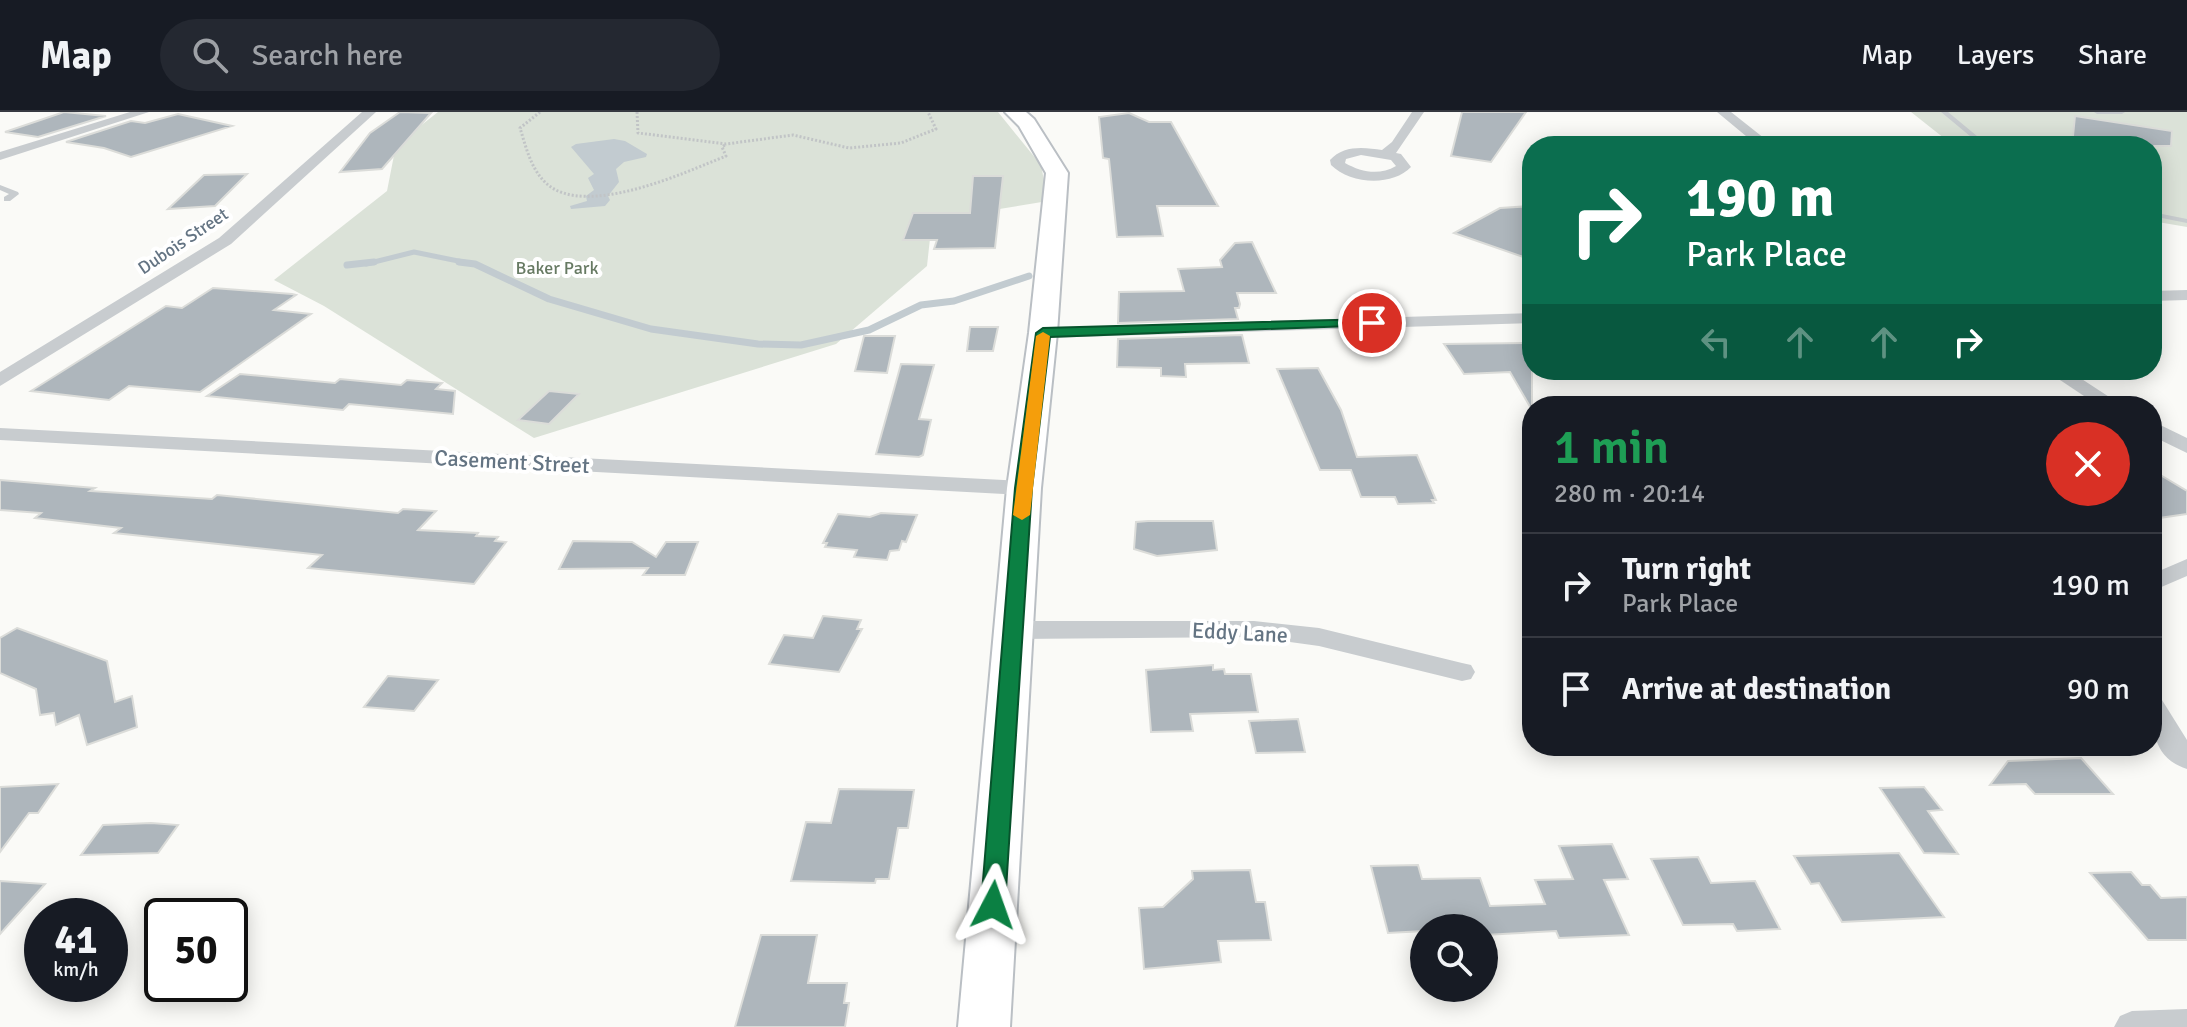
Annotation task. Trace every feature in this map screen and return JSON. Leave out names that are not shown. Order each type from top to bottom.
[{"type":"main road","points":[[984,1027],[1024,488],[1043,333],[1057,173],[1027,123],[1015,112]]},
{"type":"street","points":[[0,156],[143,112]]},
{"type":"street","name":"Dubois Street","points":[[0,380],[225,241],[370,112]]},
{"type":"street","points":[[1386,154],[1397,145],[1418,112]]},
{"type":"street","points":[[1723,112],[1754,136]]},
{"type":"street","points":[[2162,296],[2187,295]]},
{"type":"street","points":[[1043,333],[1522,318]]},
{"type":"street","points":[[2071,380],[2097,396]]},
{"type":"street","points":[[2162,433],[2187,447]]},
{"type":"street","name":"Casement Street","points":[[0,434],[1024,488]]},
{"type":"street","points":[[2162,578],[2187,567]]},
{"type":"street","name":"Eddy Lane","points":[[1013,630],[1254,629],[1319,637],[1462,672]]},
{"type":"street","points":[[2162,726],[2169,739],[2187,758]]},
{"type":"street","points":[[2132,1027],[2187,1025]]},
{"type":"lane","points":[[1944,112],[1974,136]]},
{"type":"lane","points":[[2097,112],[2122,112]]},
{"type":"lane","points":[[0,187],[15,194],[7,199]]},
{"type":"lane","points":[[2162,216],[2187,221]]},
{"type":"path","points":[[540,112],[520,128],[532,168],[555,190],[568,193],[610,193],[670,181],[726,156],[722,147],[726,144]]},
{"type":"path","points":[[637,112],[638,133],[726,144],[793,135],[849,148],[901,143],[936,129],[928,112]]},
{"type":"green space","name":"Baker Park","points":[[438,112],[998,112],[1041,165],[1048,201],[932,220],[927,266],[836,344],[534,438],[324,306],[274,280],[387,191],[396,145]]},
{"type":"green space","points":[[1911,112],[2187,112],[2187,227],[2162,223],[2162,136],[1941,136]]},
{"type":"shaded area","points":[[614,139],[625,141],[647,154],[646,157],[624,162],[616,169],[619,182],[608,196],[610,200],[605,206],[571,209],[570,206],[587,201],[586,196],[594,190],[588,178],[594,174],[571,147]]},
{"type":"building","points":[[64,112],[106,116],[38,137],[5,132]]},
{"type":"building","points":[[400,112],[431,113],[382,169],[340,172],[370,133]]},
{"type":"building","points":[[1462,112],[1526,112],[1491,162],[1451,156]]},
{"type":"building","points":[[1129,113],[1149,122],[1171,122],[1218,206],[1157,206],[1163,236],[1117,237],[1109,159],[1103,158],[1099,117]]},
{"type":"building","points":[[178,114],[232,126],[131,157],[104,148],[66,142],[131,121],[145,123]]},
{"type":"building","points":[[2075,116],[2172,131],[2171,146],[2162,146],[2162,136],[2073,136]]},
{"type":"building","points":[[247,174],[215,206],[168,209],[204,175]]},
{"type":"building","points":[[973,176],[1003,176],[995,248],[934,249],[937,240],[903,240],[913,213],[970,213]]},
{"type":"building","points":[[1522,207],[1522,257],[1454,233],[1500,208]]},
{"type":"building","points":[[1252,242],[1276,293],[1237,293],[1240,304],[1239,308],[1235,308],[1238,319],[1118,323],[1119,292],[1184,291],[1178,269],[1222,267],[1220,260],[1235,243]]},
{"type":"building","points":[[213,288],[296,295],[274,310],[311,314],[200,392],[129,386],[109,400],[31,391],[166,306],[182,308]]},
{"type":"building","points":[[970,327],[998,327],[993,351],[967,351]]},
{"type":"building","points":[[1242,335],[1249,363],[1185,364],[1186,377],[1161,376],[1161,368],[1117,367],[1118,339]]},
{"type":"building","points":[[864,336],[895,336],[887,373],[855,371]]},
{"type":"building","points":[[1522,343],[1522,380],[1532,380],[1532,396],[1524,396],[1510,372],[1464,374],[1444,344]]},
{"type":"building","points":[[901,364],[934,365],[919,419],[931,420],[923,455],[919,457],[876,454]]},
{"type":"building","points":[[1318,368],[1341,410],[1357,457],[1417,455],[1436,500],[1432,500],[1434,503],[1398,504],[1395,497],[1361,497],[1351,470],[1320,470],[1277,369]]},
{"type":"building","points":[[240,374],[335,383],[340,379],[401,385],[407,380],[442,383],[436,389],[455,391],[453,414],[349,404],[343,410],[207,396]]},
{"type":"building","points":[[549,391],[579,394],[549,424],[518,420]]},
{"type":"building","points":[[2162,476],[2187,491],[2187,514],[2162,518]]},
{"type":"building","points":[[0,480],[95,488],[90,491],[212,499],[217,495],[398,513],[403,509],[436,511],[418,530],[478,533],[476,536],[498,537],[495,541],[506,542],[474,584],[308,568],[322,555],[114,533],[121,528],[35,518],[41,513],[0,510]]},
{"type":"building","points":[[881,513],[917,515],[906,542],[902,541],[899,550],[890,551],[887,560],[854,557],[857,550],[825,547],[827,543],[823,543],[838,514],[870,517]]},
{"type":"building","points":[[1213,521],[1217,550],[1157,556],[1134,549],[1136,522]]},
{"type":"building","points":[[573,541],[632,542],[656,557],[666,542],[698,542],[685,575],[643,575],[648,568],[559,569]]},
{"type":"building","points":[[823,616],[861,620],[857,629],[862,629],[839,672],[769,664],[784,635],[813,638]]},
{"type":"building","points":[[17,628],[107,661],[115,702],[132,696],[137,727],[87,745],[79,715],[56,725],[54,713],[40,715],[36,689],[0,673],[0,638]]},
{"type":"building","points":[[1213,665],[1213,670],[1224,669],[1225,674],[1251,674],[1258,712],[1190,714],[1193,731],[1151,732],[1146,670]]},
{"type":"building","points":[[388,676],[438,680],[414,711],[364,707]]},
{"type":"building","points":[[1298,719],[1305,752],[1256,753],[1249,721]]},
{"type":"building","points":[[2081,758],[2113,794],[2035,794],[2026,784],[1990,785],[2008,761]]},
{"type":"building","points":[[58,784],[38,813],[29,813],[0,852],[0,787]]},
{"type":"building","points":[[1924,787],[1942,810],[1928,811],[1958,854],[1924,853],[1880,788]]},
{"type":"building","points":[[839,789],[914,790],[908,828],[898,828],[889,879],[876,879],[875,883],[791,881],[806,822],[831,823]]},
{"type":"building","points":[[103,825],[178,825],[158,853],[81,855]]},
{"type":"building","points":[[1612,844],[1628,879],[1604,880],[1629,935],[1559,938],[1556,931],[1498,934],[1498,914],[1410,914],[1410,932],[1388,933],[1371,866],[1418,865],[1422,879],[1480,878],[1490,906],[1545,904],[1535,880],[1573,879],[1559,846]]},
{"type":"building","points":[[1899,853],[1944,917],[1842,922],[1819,883],[1811,884],[1794,856]]},
{"type":"building","points":[[1698,857],[1711,883],[1755,881],[1780,929],[1737,931],[1733,924],[1683,925],[1651,859]]},
{"type":"building","points":[[1250,870],[1256,902],[1265,902],[1271,940],[1218,941],[1221,962],[1144,969],[1139,908],[1163,907],[1193,879],[1192,871]]},
{"type":"building","points":[[2131,872],[2142,885],[2150,885],[2161,898],[2187,897],[2187,940],[2148,940],[2090,873]]},
{"type":"building","points":[[0,881],[45,884],[32,898],[24,898],[24,907],[0,934]]},
{"type":"building","points":[[761,935],[817,935],[808,983],[847,983],[844,1003],[849,1003],[845,1027],[735,1027]]},
{"type":"waterway","points":[[374,262],[414,252],[470,263]]},
{"type":"waterway","points":[[347,265],[374,262]]},
{"type":"waterway","points":[[366,264],[374,262]]},
{"type":"waterway","points":[[459,262],[470,263]]},
{"type":"waterway","points":[[470,263],[549,299],[651,329],[758,344],[801,345],[869,330],[921,305],[954,301],[1029,276]]},
{"type":"slow traffic","points":[[1022,515],[1043,336]]},
{"type":"route","points":[[993,905],[1024,488],[1043,333],[1372,323]]}]
